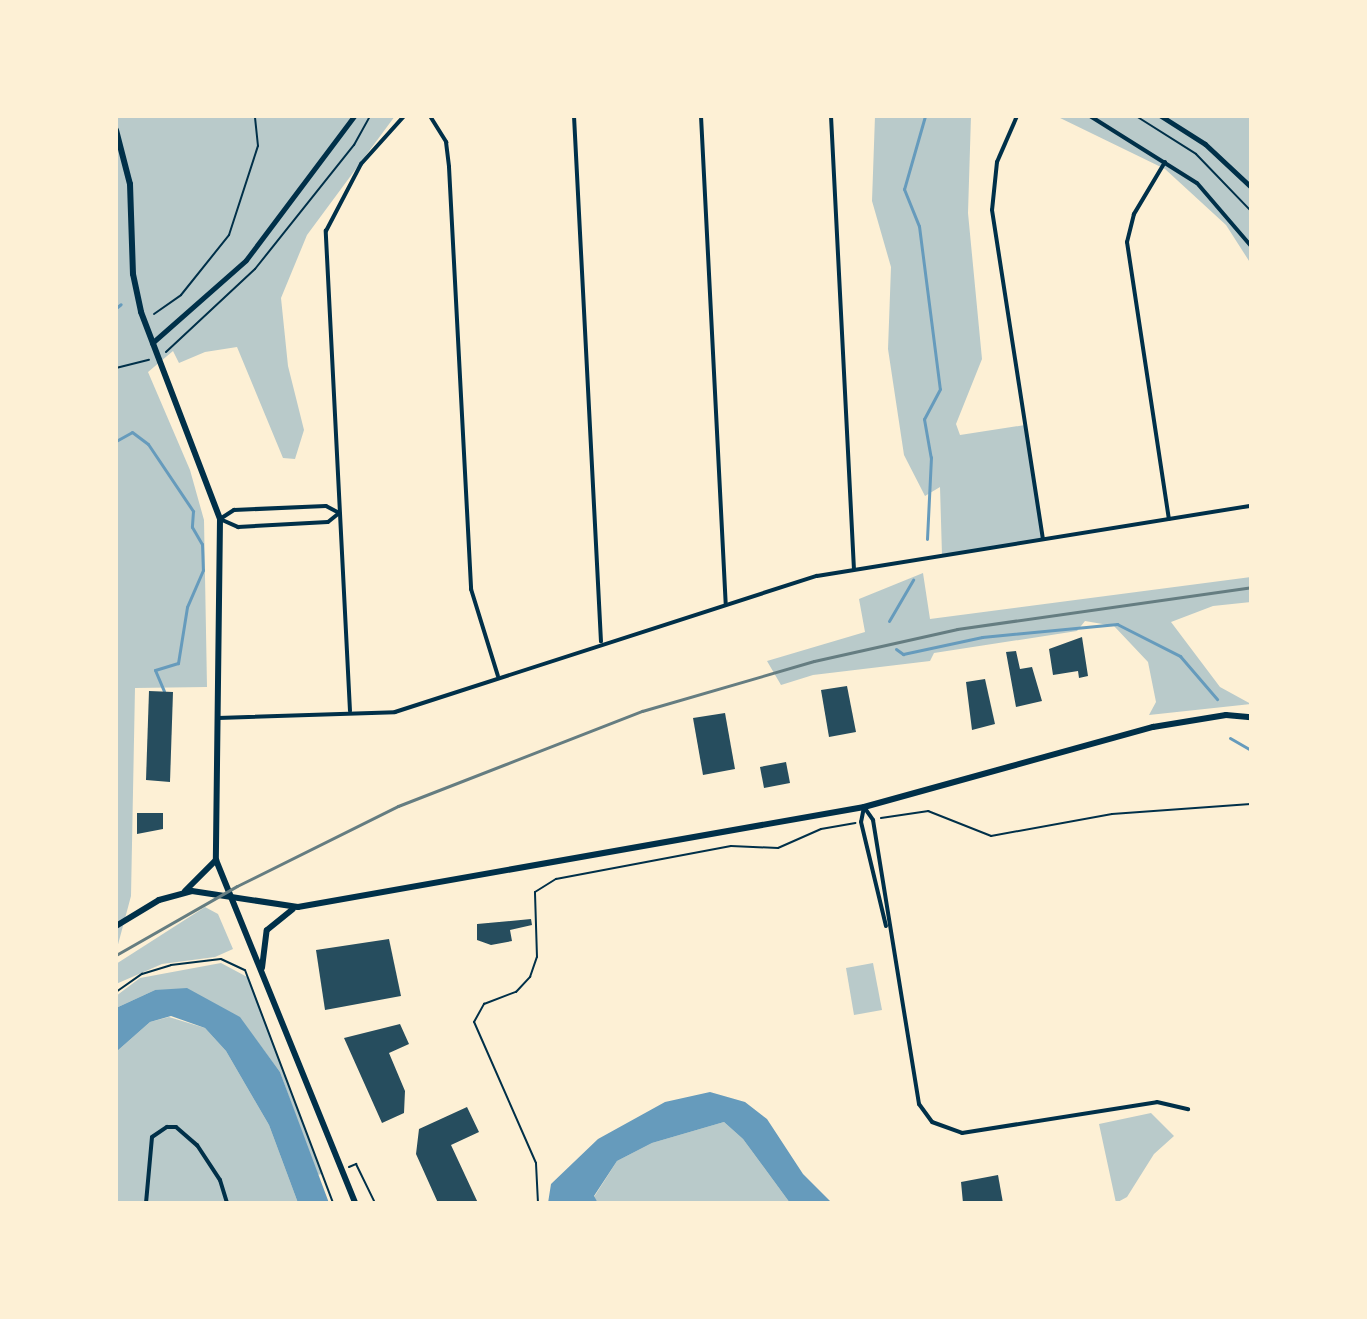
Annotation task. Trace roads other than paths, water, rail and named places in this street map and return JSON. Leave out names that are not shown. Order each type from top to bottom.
[{"type":"main road","points":[[116,130],[130,184],[135,288],[152,344],[220,519],[216,860],[228,897],[291,1035],[340,1171],[355,1203]]},
{"type":"main road","points":[[262,972],[267,930],[277,917],[298,907],[864,807],[1153,727],[1226,715],[1251,717]]},
{"type":"main road","points":[[182,894],[216,860]]},
{"type":"main road","points":[[116,926],[159,900],[182,894],[298,907]]},
{"type":"street","points":[[152,344],[246,260],[354,116]]},
{"type":"street","points":[[350,711],[326,237],[335,206],[361,164],[404,116]]},
{"type":"street","points":[[430,116],[446,142],[449,167],[471,589],[498,676]]},
{"type":"street","points":[[574,116],[601,642]]},
{"type":"street","points":[[701,116],[726,603]]},
{"type":"street","points":[[831,116],[854,568]]},
{"type":"street","points":[[1017,116],[997,162],[992,210],[1043,539]]},
{"type":"street","points":[[1090,116],[1165,162],[1219,204],[1251,246]]},
{"type":"street","points":[[1161,116],[1205,144],[1251,187]]},
{"type":"street","points":[[1165,162],[1134,214],[1127,242],[1169,519]]},
{"type":"street","points":[[220,519],[234,510],[326,506],[339,513]]},
{"type":"street","points":[[218,718],[350,711],[395,712],[601,642],[854,568],[1251,506]]},
{"type":"street","points":[[220,519],[238,527],[328,522],[339,513]]},
{"type":"street","points":[[864,807],[873,820],[887,901],[887,928],[919,1104],[941,1128],[962,1133],[1157,1102],[1188,1109]]},
{"type":"street","points":[[864,807],[861,822],[876,903],[887,928]]},
{"type":"street","points":[[869,866],[881,864]]},
{"type":"street","points":[[876,903],[887,901]]},
{"type":"street","points":[[146,1203],[152,1137],[167,1127],[176,1127],[197,1145],[213,1167],[227,1203]]},
{"type":"water","points":[[187,988],[240,1017],[280,1072],[329,1203],[298,1203],[269,1125],[226,1051],[205,1028],[171,1016],[150,1022],[116,1052],[116,1008],[155,990]]},
{"type":"water","points":[[710,1092],[745,1102],[767,1119],[803,1174],[832,1203],[790,1203],[743,1139],[724,1122],[652,1143],[617,1161],[594,1196],[598,1203],[548,1203],[551,1184],[598,1139],[665,1102]]},
{"type":"waterway","points":[[925,116],[904,189],[919,226],[940,389],[924,419],[931,457],[927,539]]},
{"type":"waterway","points":[[116,308],[121,304]]},
{"type":"waterway","points":[[116,441],[132,432],[148,444],[193,511],[192,527],[202,544],[203,570],[187,607],[178,663],[155,670],[164,691]]},
{"type":"waterway","points":[[889,621],[913,580]]},
{"type":"waterway","points":[[896,649],[903,654],[982,637],[1117,624],[1180,656],[1217,699]]},
{"type":"waterway","points":[[1230,738],[1251,750]]},
{"type":"railway","points":[[116,955],[237,886],[398,806],[642,711],[814,661],[957,629],[1251,587]]}]
